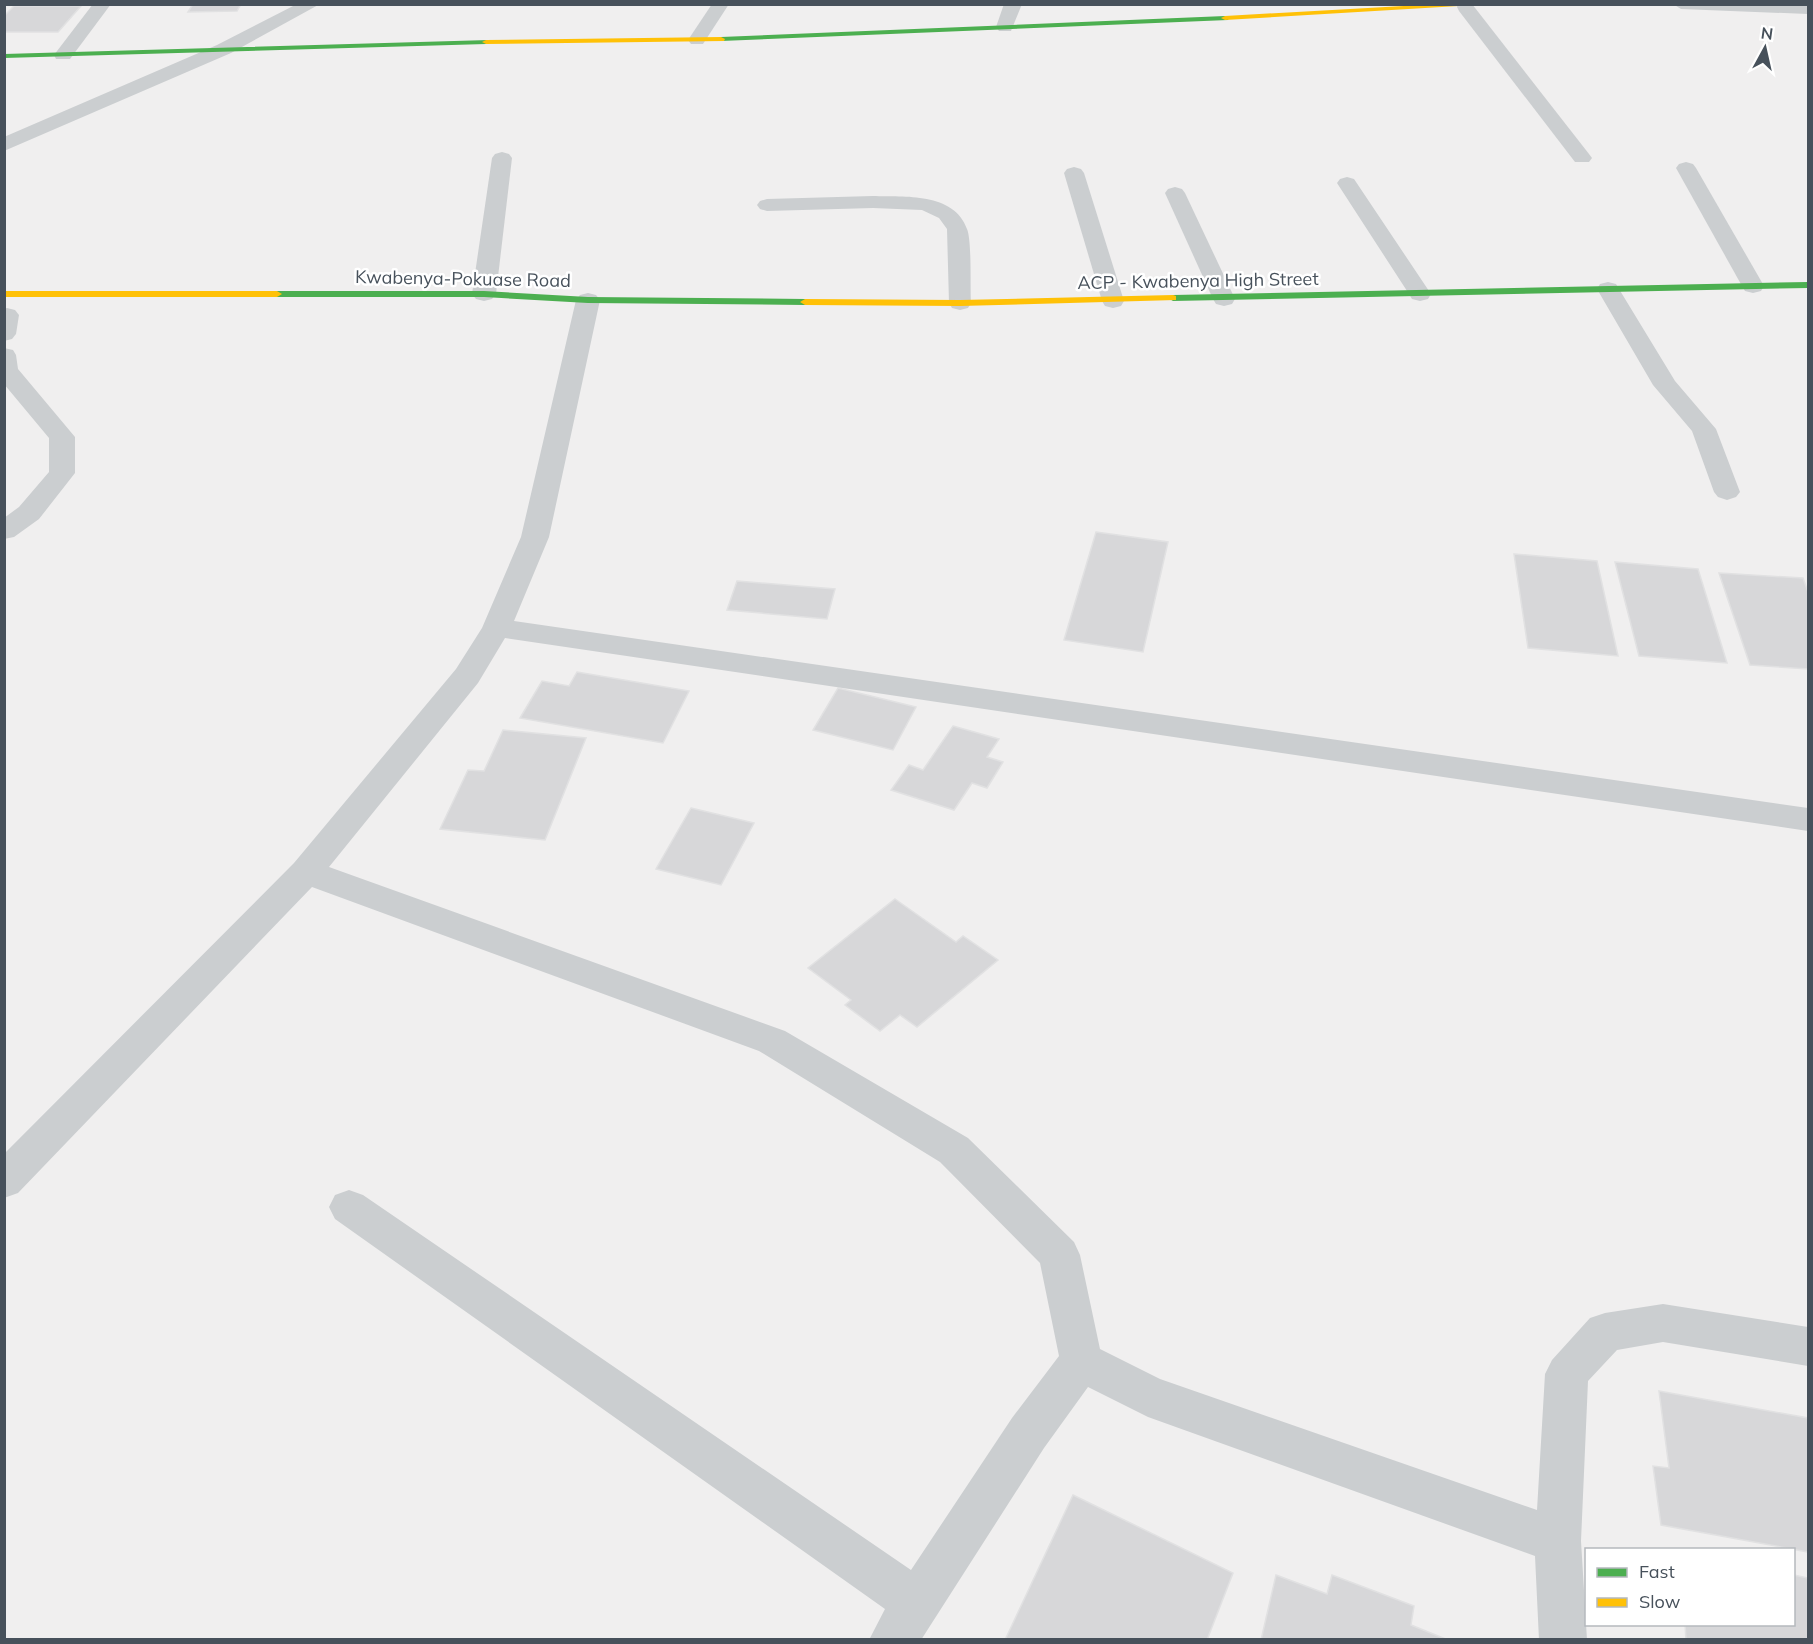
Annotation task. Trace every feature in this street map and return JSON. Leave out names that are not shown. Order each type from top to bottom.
[{"type":"street","points":[[63,55],[103,4]]},
{"type":"street","points":[[4,145],[224,49],[312,4]]},
{"type":"street","points":[[697,40],[722,4]]},
{"type":"street","points":[[1005,27],[1013,4]]},
{"type":"street","points":[[4,56],[430,42],[697,40],[1489,4]]},
{"type":"street","points":[[1681,4],[1809,9]]},
{"type":"street","points":[[486,302],[502,158]]},
{"type":"street","name":"ACP - Kwabenya High Street","points":[[588,300],[960,303],[1809,285]]},
{"type":"street","points":[[4,1180],[306,872],[467,676],[497,628],[535,537],[588,300]]},
{"type":"street","name":"Kwabenya-Pokuase Road","points":[[8,314],[588,300]]},
{"type":"street","points":[[4,355],[6,370],[62,437],[62,473],[29,513],[4,531]]},
{"type":"street","points":[[497,628],[1809,819]]},
{"type":"street","points":[[306,872],[772,1041],[954,1150],[1059,1255],[1081,1361],[1028,1433],[893,1640]]},
{"type":"street","points":[[348,1207],[916,1602]]},
{"type":"street","points":[[1563,1640],[1558,1541],[1567,1374],[1605,1332],[1663,1323],[1809,1346]]},
{"type":"street","points":[[1081,1361],[1148,1396],[1558,1541]]},
{"type":"lane","points":[[1464,5],[1582,158]]},
{"type":"lane","points":[[1686,168],[1753,286]]},
{"type":"lane","points":[[1074,173],[1113,301]]},
{"type":"lane","points":[[1347,183],[1420,294]]},
{"type":"lane","points":[[1175,193],[1224,299]]},
{"type":"lane","points":[[767,205],[873,202],[926,204],[946,214],[957,229],[960,303]]},
{"type":"lane","points":[[1608,289],[1665,385],[1704,429],[1727,492]]},
{"type":"building","points":[[193,4],[241,4],[237,11],[188,12]]},
{"type":"building","points":[[14,6],[81,6],[58,32],[4,32],[4,16]]},
{"type":"building","points":[[1096,532],[1168,542],[1143,652],[1064,640]]},
{"type":"building","points":[[1514,554],[1597,561],[1618,656],[1528,648]]},
{"type":"building","points":[[1615,562],[1698,569],[1727,663],[1639,656]]},
{"type":"building","points":[[1719,573],[1803,578],[1808,592],[1808,669],[1750,665]]},
{"type":"building","points":[[737,581],[835,589],[827,619],[727,610]]},
{"type":"building","points":[[577,672],[689,691],[663,743],[520,718],[542,681],[569,686]]},
{"type":"building","points":[[838,688],[916,707],[893,750],[813,730]]},
{"type":"building","points":[[953,726],[999,739],[987,757],[1003,762],[987,788],[972,783],[954,810],[891,790],[909,765],[923,770]]},
{"type":"building","points":[[503,730],[586,738],[545,840],[440,829],[468,770],[484,771]]},
{"type":"building","points":[[691,808],[754,823],[721,885],[656,869]]},
{"type":"building","points":[[895,899],[956,942],[963,936],[998,960],[917,1027],[900,1015],[880,1031],[845,1005],[851,1000],[808,968]]},
{"type":"building","points":[[1659,1391],[1808,1418],[1808,1552],[1661,1525],[1653,1466],[1669,1468]]},
{"type":"building","points":[[1073,1495],[1233,1573],[1207,1640],[1005,1640]]},
{"type":"building","points":[[1276,1575],[1327,1594],[1332,1575],[1414,1606],[1411,1625],[1448,1640],[1261,1640]]},
{"type":"building","points":[[1795,1575],[1808,1578],[1808,1640],[1686,1640],[1685,1626],[1795,1626]]},
{"type":"traffic: fast","points":[[721,39],[1225,18]]},
{"type":"traffic: fast","points":[[4,56],[486,42]]},
{"type":"traffic: fast","points":[[1173,298],[1808,285]]},
{"type":"traffic: fast","points":[[277,294],[484,294],[588,300],[805,302]]},
{"type":"traffic: slow","points":[[1225,18],[1489,4]]},
{"type":"traffic: slow","points":[[486,42],[721,39]]},
{"type":"traffic: slow","points":[[4,294],[277,294]]},
{"type":"traffic: slow","points":[[805,302],[960,303],[1173,298]]}]
